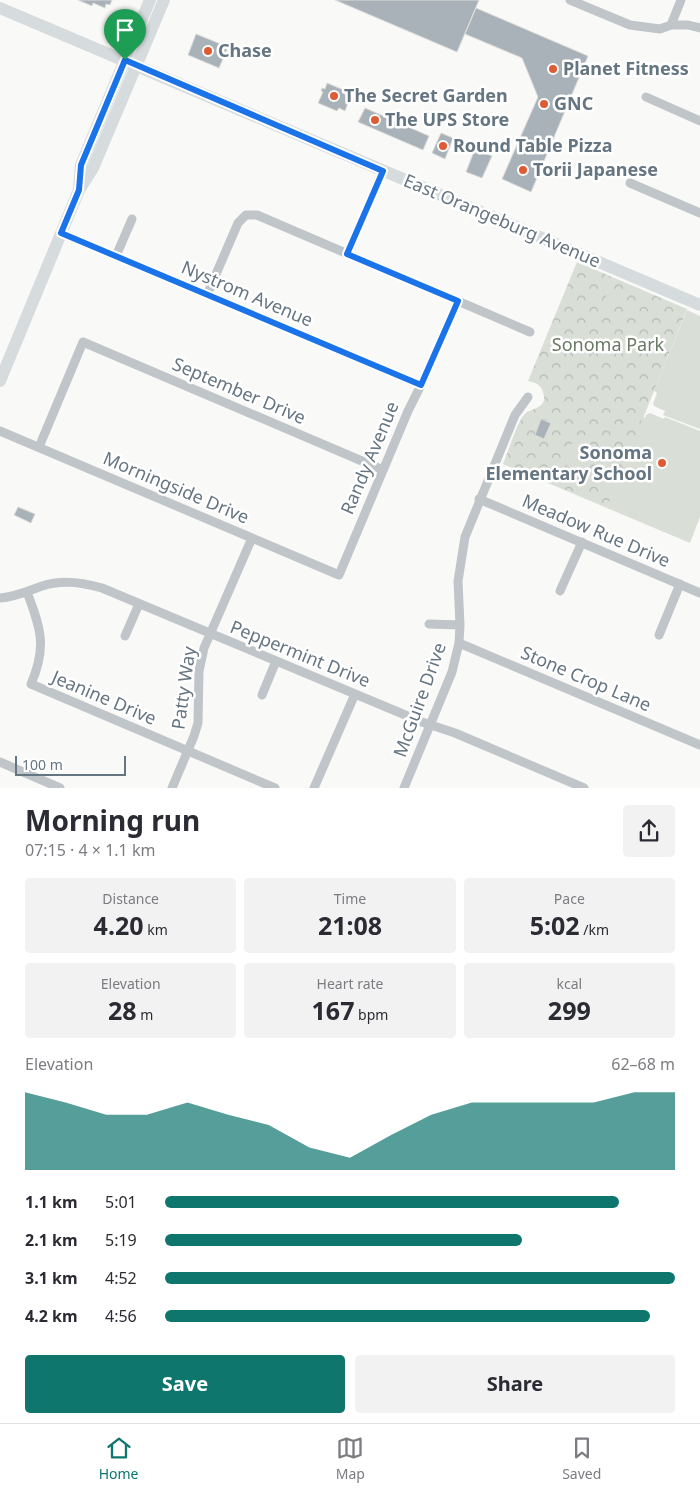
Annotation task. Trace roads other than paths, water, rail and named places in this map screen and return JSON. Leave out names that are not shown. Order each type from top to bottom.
[{"type":"street","points":[[79,190],[81,165],[150,0]]},
{"type":"street","points":[[0,381],[79,190],[93,168],[164,0]]},
{"type":"street","points":[[570,0],[630,25],[660,29],[671,25],[688,25],[700,28]]},
{"type":"street","points":[[671,25],[682,0]]},
{"type":"street","name":"East Orangeburg Avenue","points":[[0,8],[700,304]]},
{"type":"street","points":[[646,97],[700,121]]},
{"type":"street","points":[[347,254],[383,171]]},
{"type":"street","points":[[630,183],[700,212]]},
{"type":"street","points":[[207,295],[238,223],[246,216],[257,215],[530,332]]},
{"type":"street","points":[[116,256],[132,218]]},
{"type":"street","name":"Nystrom Avenue","points":[[61,233],[421,385]]},
{"type":"street","name":"Randy Avenue","points":[[339,575],[408,411],[458,301]]},
{"type":"street","name":"September Drive","points":[[39,447],[82,342],[383,470]]},
{"type":"street","name":"McGuire Drive","points":[[404,788],[452,672],[459,643],[458,581],[461,552],[469,524],[515,415],[528,397]]},
{"type":"street","name":"Morningside Drive","points":[[0,430],[339,575]]},
{"type":"street","name":"Meadow Rue Drive","points":[[479,499],[700,593]]},
{"type":"street","name":"Patty Way","points":[[172,788],[198,724],[200,704],[199,671],[204,648],[252,538]]},
{"type":"street","points":[[560,592],[582,542]]},
{"type":"street","name":"Peppermint Drive","points":[[0,598],[28,592],[54,583],[79,583],[102,588],[584,788]]},
{"type":"street","points":[[659,635],[680,584]]},
{"type":"street","name":"Jeanine Drive","points":[[28,592],[38,620],[41,641],[39,662],[31,684],[274,788]]},
{"type":"street","points":[[125,636],[139,604]]},
{"type":"street","points":[[429,624],[460,625]]},
{"type":"street","name":"Stone Crop Lane","points":[[459,643],[700,746]]},
{"type":"street","points":[[262,695],[276,661]]},
{"type":"street","points":[[314,788],[355,694]]},
{"type":"street","points":[[0,762],[60,788]]},
{"type":"place","name":"Chase","points":[[208,51]]},
{"type":"place","name":"Planet Fitness","points":[[553,69]]},
{"type":"place","name":"The Secret Garden","points":[[334,96]]},
{"type":"place","name":"GNC","points":[[544,104]]},
{"type":"place","name":"The UPS Store","points":[[375,120]]},
{"type":"place","name":"Round Table Pizza","points":[[443,146]]},
{"type":"place","name":"Torii Japanese","points":[[523,170]]},
{"type":"place","name":"Sonoma Elementary School","points":[[662,463]]},
{"type":"park label","name":"Sonoma Park","points":[[608,345]]}]
